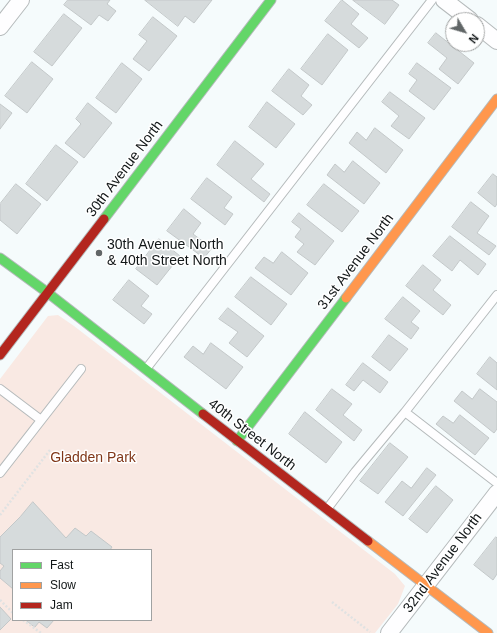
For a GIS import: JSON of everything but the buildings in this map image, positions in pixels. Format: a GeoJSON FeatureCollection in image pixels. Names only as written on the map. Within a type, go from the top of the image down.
{"type":"FeatureCollection","features":[{"type":"Feature","properties":{"kind":"street"},"geometry":{"type":"LineString","coordinates":[[0,27],[21,0]]}},
{"type":"Feature","properties":{"kind":"street","name":"30th Avenue North"},"geometry":{"type":"LineString","coordinates":[[0,355],[271,0]]}},
{"type":"Feature","properties":{"kind":"street"},"geometry":{"type":"LineString","coordinates":[[444,0],[460,12]]}},
{"type":"Feature","properties":{"kind":"street"},"geometry":{"type":"LineString","coordinates":[[485,31],[497,41]]}},
{"type":"Feature","properties":{"kind":"street","name":"31st Avenue North"},"geometry":{"type":"LineString","coordinates":[[237,441],[497,99]]}},
{"type":"Feature","properties":{"kind":"street","name":"40th Street North"},"geometry":{"type":"LineString","coordinates":[[0,258],[48,293],[237,441],[488,633]]}},
{"type":"Feature","properties":{"kind":"street","name":"32nd Avenue North"},"geometry":{"type":"LineString","coordinates":[[390,633],[497,493]]}},
{"type":"Feature","properties":{"kind":"lane"},"geometry":{"type":"LineString","coordinates":[[146,369],[432,0]]}},
{"type":"Feature","properties":{"kind":"lane"},"geometry":{"type":"LineString","coordinates":[[326,509],[497,295]]}},
{"type":"Feature","properties":{"kind":"lane"},"geometry":{"type":"LineString","coordinates":[[0,473],[81,370]]}},
{"type":"Feature","properties":{"kind":"lane"},"geometry":{"type":"LineString","coordinates":[[0,389],[41,420]]}},
{"type":"Feature","properties":{"kind":"lane"},"geometry":{"type":"LineString","coordinates":[[405,412],[497,483]]}},
{"type":"Feature","properties":{"kind":"path"},"geometry":{"type":"LineString","coordinates":[[0,515],[50,450]]}},
{"type":"Feature","properties":{"kind":"path"},"geometry":{"type":"LineString","coordinates":[[0,600],[12,612]]}},
{"type":"Feature","properties":{"kind":"path"},"geometry":{"type":"LineString","coordinates":[[332,602],[370,632]]}},
{"type":"Feature","properties":{"kind":"path"},"geometry":{"type":"LineString","coordinates":[[24,621],[41,633]]}},
{"type":"Feature","properties":{"kind":"green space","name":"Gladden Park"},"geometry":{"type":"Polygon","coordinates":[[[58,315],[395,574],[405,586],[398,604],[375,633],[0,633],[0,379],[48,316],[58,315]]]}},
{"type":"Feature","properties":{"kind":"traffic: fast"},"geometry":{"type":"LineString","coordinates":[[104,219],[271,0]]}},
{"type":"Feature","properties":{"kind":"traffic: fast"},"geometry":{"type":"LineString","coordinates":[[0,258],[48,293],[203,414]]}},
{"type":"Feature","properties":{"kind":"traffic: fast"},"geometry":{"type":"LineString","coordinates":[[237,441],[346,298]]}},
{"type":"Feature","properties":{"kind":"traffic: slow"},"geometry":{"type":"LineString","coordinates":[[346,298],[497,99]]}},
{"type":"Feature","properties":{"kind":"traffic: slow"},"geometry":{"type":"LineString","coordinates":[[368,541],[488,633]]}},
{"type":"Feature","properties":{"kind":"traffic: jam"},"geometry":{"type":"LineString","coordinates":[[0,355],[104,219]]}},
{"type":"Feature","properties":{"kind":"traffic: jam"},"geometry":{"type":"LineString","coordinates":[[203,414],[368,541]]}},
{"type":"Feature","properties":{"kind":"place","name":"30th Avenue North & 40th Street North"},"geometry":{"type":"Point","coordinates":[99,253]}}]}
